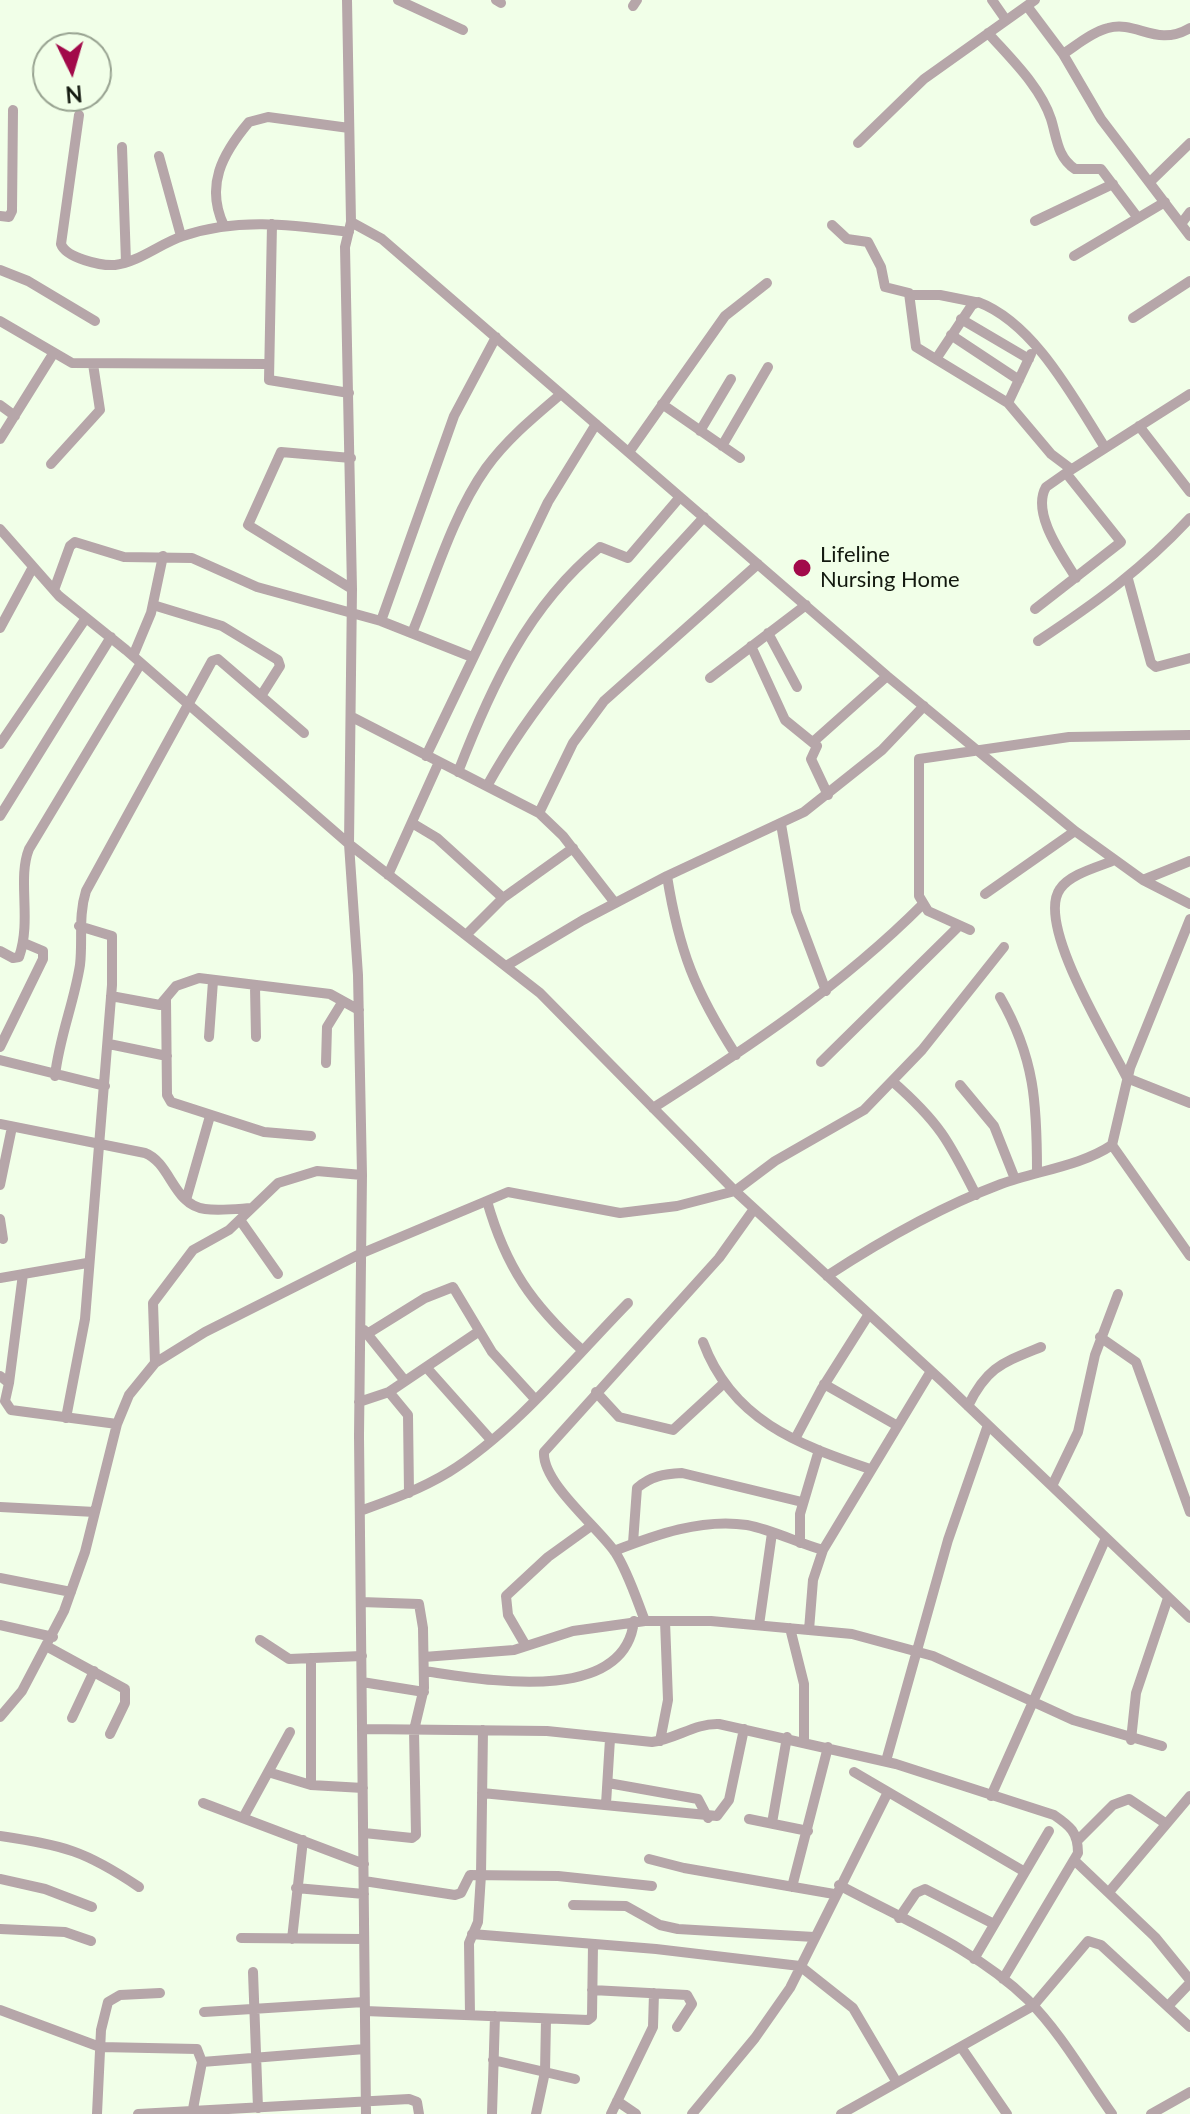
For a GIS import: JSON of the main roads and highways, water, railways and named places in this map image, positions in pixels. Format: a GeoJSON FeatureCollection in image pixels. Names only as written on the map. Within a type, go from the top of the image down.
{"type":"FeatureCollection","features":[{"type":"Feature","properties":{"kind":"place","name":"Lifeline Nursing Home"},"geometry":{"type":"Point","coordinates":[802,568]}}]}
